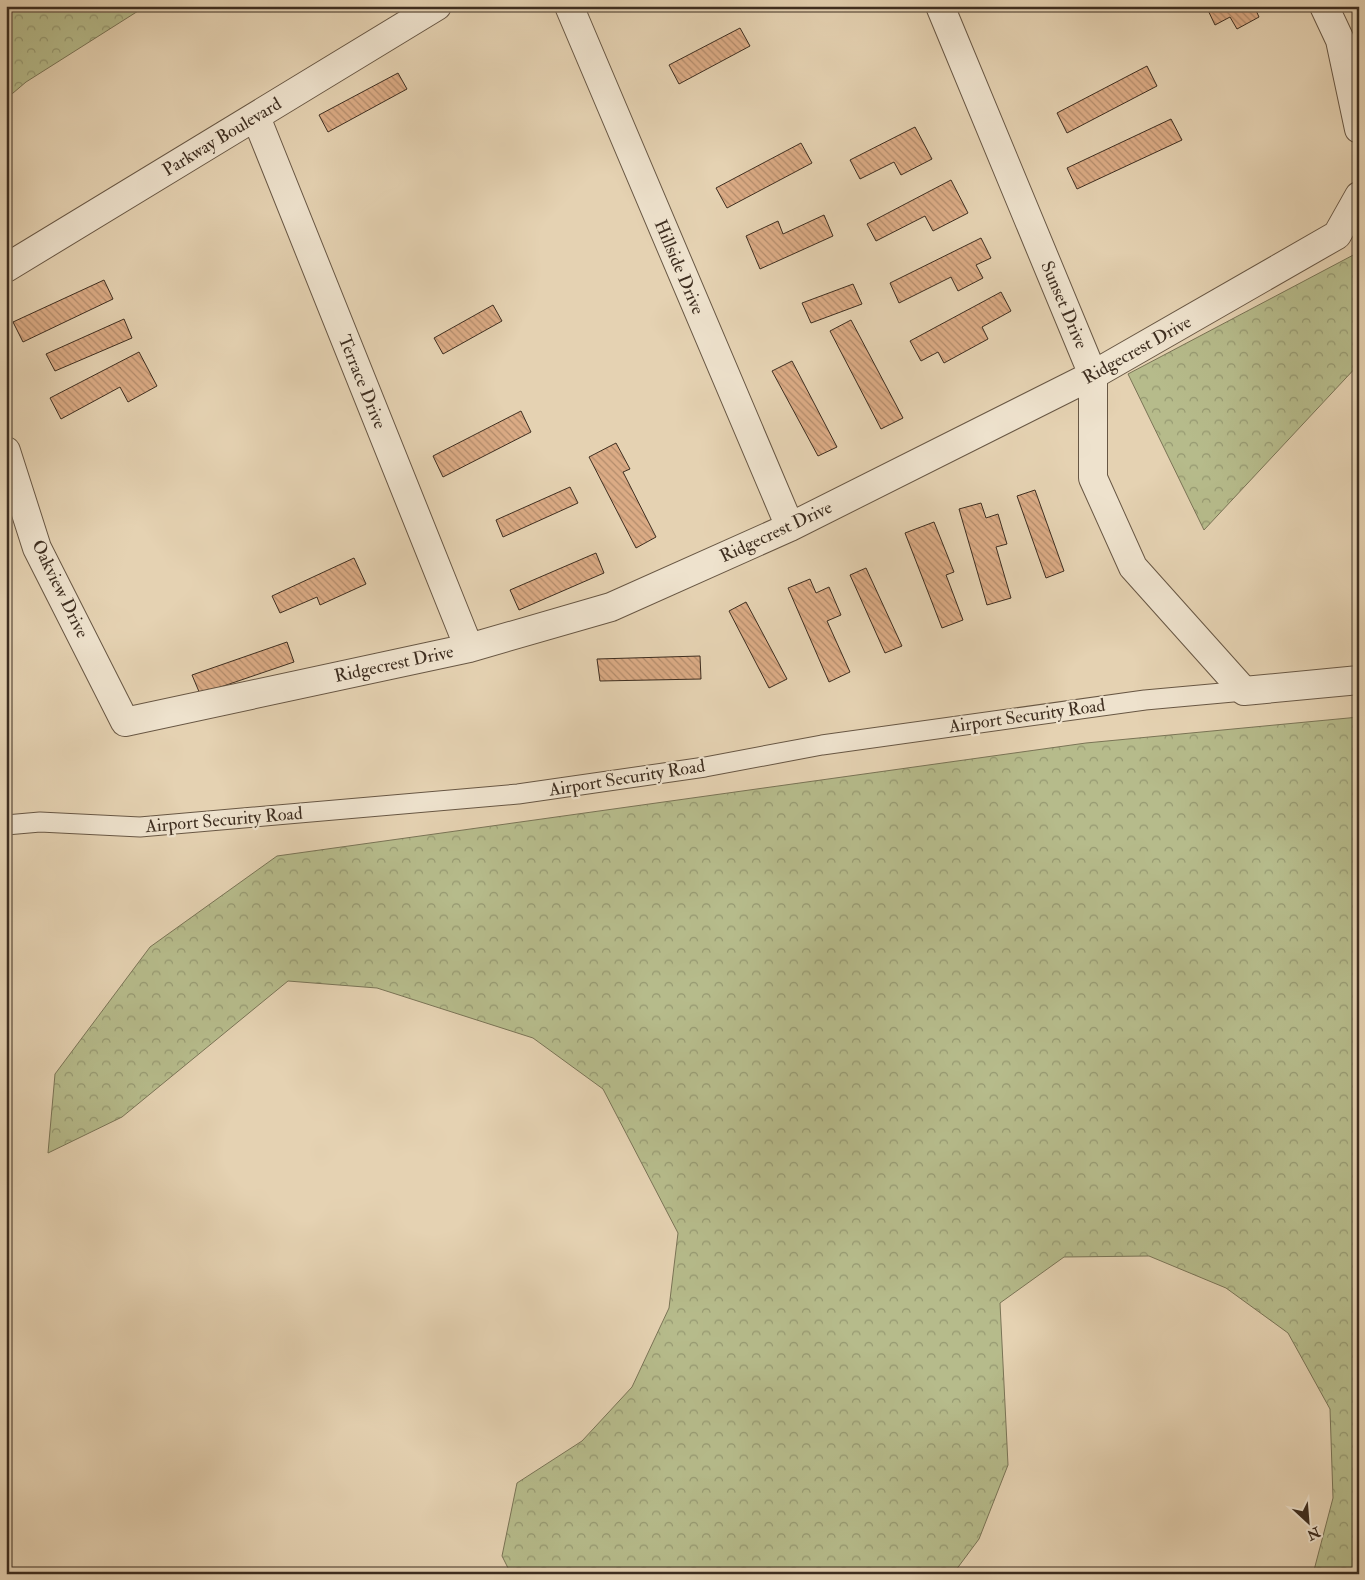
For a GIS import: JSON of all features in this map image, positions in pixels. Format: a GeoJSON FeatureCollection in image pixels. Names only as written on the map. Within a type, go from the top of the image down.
{"type":"FeatureCollection","features":[{"type":"Feature","properties":{"kind":"street","name":"Parkway Boulevard"},"geometry":{"type":"LineString","coordinates":[[6,268],[437,6]]}},
{"type":"Feature","properties":{"kind":"street","name":"Hillside Drive"},"geometry":{"type":"LineString","coordinates":[[569,6],[790,527]]}},
{"type":"Feature","properties":{"kind":"street","name":"Sunset Drive"},"geometry":{"type":"LineString","coordinates":[[940,6],[1093,375],[1093,478],[1133,567],[1244,691]]}},
{"type":"Feature","properties":{"kind":"street"},"geometry":{"type":"LineString","coordinates":[[1324,6],[1349,36],[1359,129]]}},
{"type":"Feature","properties":{"kind":"street","name":"Terrace Drive"},"geometry":{"type":"LineString","coordinates":[[256,117],[468,648]]}},
{"type":"Feature","properties":{"kind":"street","name":"Ridgecrest Drive"},"geometry":{"type":"LineString","coordinates":[[125,722],[468,648],[611,607],[790,527],[1093,375],[1337,235],[1359,196]]}},
{"type":"Feature","properties":{"kind":"street","name":"Oakview Drive"},"geometry":{"type":"LineString","coordinates":[[6,451],[38,548],[125,722]]}},
{"type":"Feature","properties":{"kind":"street"},"geometry":{"type":"LineString","coordinates":[[1244,691],[1359,680]]}},
{"type":"Feature","properties":{"kind":"lane","name":"Airport Security Road"},"geometry":{"type":"LineString","coordinates":[[6,825],[40,822],[140,827],[518,794],[705,767],[822,744],[1145,700],[1244,691]]}},
{"type":"Feature","properties":{"kind":"green space"},"geometry":{"type":"Polygon","coordinates":[[[6,6],[146,6],[26,82],[6,99],[6,6]]]}},
{"type":"Feature","properties":{"kind":"green space"},"geometry":{"type":"Polygon","coordinates":[[[1359,252],[1359,364],[1204,530],[1128,374],[1359,252]]]}},
{"type":"Feature","properties":{"kind":"green space"},"geometry":{"type":"Polygon","coordinates":[[[1359,717],[1359,1574],[1313,1574],[1333,1498],[1330,1409],[1288,1333],[1226,1288],[1149,1256],[1064,1257],[1000,1303],[1008,1465],[979,1539],[953,1574],[511,1574],[502,1556],[517,1483],[582,1441],[632,1387],[669,1308],[678,1233],[603,1089],[533,1038],[377,988],[288,981],[122,1117],[48,1153],[55,1074],[150,947],[277,856],[1086,743],[1359,717]]]}},
{"type":"Feature","properties":{"kind":"building"},"geometry":{"type":"Polygon","coordinates":[[[1206,6],[1254,6],[1259,17],[1237,29],[1230,17],[1215,25],[1206,6]]]}},
{"type":"Feature","properties":{"kind":"building"},"geometry":{"type":"Polygon","coordinates":[[[740,28],[750,46],[679,84],[669,65],[740,28]]]}},
{"type":"Feature","properties":{"kind":"building"},"geometry":{"type":"Polygon","coordinates":[[[1147,66],[1157,86],[1067,133],[1057,113],[1147,66]]]}},
{"type":"Feature","properties":{"kind":"building"},"geometry":{"type":"Polygon","coordinates":[[[398,73],[407,89],[328,132],[319,115],[398,73]]]}},
{"type":"Feature","properties":{"kind":"building"},"geometry":{"type":"Polygon","coordinates":[[[1171,119],[1182,140],[1077,189],[1067,168],[1171,119]]]}},
{"type":"Feature","properties":{"kind":"building"},"geometry":{"type":"Polygon","coordinates":[[[915,127],[932,159],[901,175],[894,162],[860,179],[850,160],[915,127]]]}},
{"type":"Feature","properties":{"kind":"building"},"geometry":{"type":"Polygon","coordinates":[[[801,143],[812,163],[727,208],[716,188],[801,143]]]}},
{"type":"Feature","properties":{"kind":"building"},"geometry":{"type":"Polygon","coordinates":[[[951,180],[968,213],[933,231],[925,216],[876,241],[867,224],[951,180]]]}},
{"type":"Feature","properties":{"kind":"building"},"geometry":{"type":"Polygon","coordinates":[[[824,215],[833,236],[760,269],[746,236],[778,221],[783,234],[824,215]]]}},
{"type":"Feature","properties":{"kind":"building"},"geometry":{"type":"Polygon","coordinates":[[[981,238],[991,258],[976,265],[983,278],[958,291],[951,277],[899,303],[890,283],[981,238]]]}},
{"type":"Feature","properties":{"kind":"building"},"geometry":{"type":"Polygon","coordinates":[[[104,280],[113,299],[23,342],[13,322],[104,280]]]}},
{"type":"Feature","properties":{"kind":"building"},"geometry":{"type":"Polygon","coordinates":[[[853,284],[862,304],[811,323],[802,303],[853,284]]]}},
{"type":"Feature","properties":{"kind":"building"},"geometry":{"type":"Polygon","coordinates":[[[1001,292],[1011,311],[982,327],[988,339],[944,363],[938,352],[921,361],[910,341],[1001,292]]]}},
{"type":"Feature","properties":{"kind":"building"},"geometry":{"type":"Polygon","coordinates":[[[493,305],[502,321],[443,354],[434,338],[493,305]]]}},
{"type":"Feature","properties":{"kind":"building"},"geometry":{"type":"Polygon","coordinates":[[[124,319],[132,338],[55,371],[46,354],[124,319]]]}},
{"type":"Feature","properties":{"kind":"building"},"geometry":{"type":"Polygon","coordinates":[[[851,320],[903,418],[881,429],[830,331],[851,320]]]}},
{"type":"Feature","properties":{"kind":"building"},"geometry":{"type":"Polygon","coordinates":[[[139,352],[157,386],[128,402],[120,387],[61,419],[50,398],[139,352]]]}},
{"type":"Feature","properties":{"kind":"building"},"geometry":{"type":"Polygon","coordinates":[[[792,361],[837,447],[818,456],[772,371],[792,361]]]}},
{"type":"Feature","properties":{"kind":"building"},"geometry":{"type":"Polygon","coordinates":[[[521,411],[531,432],[443,477],[433,456],[521,411]]]}},
{"type":"Feature","properties":{"kind":"building"},"geometry":{"type":"Polygon","coordinates":[[[616,443],[630,469],[623,472],[656,537],[636,548],[589,457],[616,443]]]}},
{"type":"Feature","properties":{"kind":"building"},"geometry":{"type":"Polygon","coordinates":[[[570,487],[578,503],[503,537],[496,520],[570,487]]]}},
{"type":"Feature","properties":{"kind":"building"},"geometry":{"type":"Polygon","coordinates":[[[1035,490],[1064,571],[1046,578],[1017,496],[1035,490]]]}},
{"type":"Feature","properties":{"kind":"building"},"geometry":{"type":"Polygon","coordinates":[[[981,503],[986,518],[998,514],[1007,544],[996,547],[1011,598],[987,605],[959,509],[981,503]]]}},
{"type":"Feature","properties":{"kind":"building"},"geometry":{"type":"Polygon","coordinates":[[[934,522],[954,572],[946,575],[963,620],[942,628],[905,533],[934,522]]]}},
{"type":"Feature","properties":{"kind":"building"},"geometry":{"type":"Polygon","coordinates":[[[596,553],[604,573],[519,610],[510,590],[596,553]]]}},
{"type":"Feature","properties":{"kind":"building"},"geometry":{"type":"Polygon","coordinates":[[[354,558],[366,584],[320,605],[317,597],[280,613],[272,596],[354,558]]]}},
{"type":"Feature","properties":{"kind":"building"},"geometry":{"type":"Polygon","coordinates":[[[866,568],[902,646],[885,653],[850,575],[866,568]]]}},
{"type":"Feature","properties":{"kind":"building"},"geometry":{"type":"Polygon","coordinates":[[[810,579],[816,593],[829,587],[841,615],[827,621],[850,672],[829,682],[788,588],[810,579]]]}},
{"type":"Feature","properties":{"kind":"building"},"geometry":{"type":"Polygon","coordinates":[[[746,602],[787,679],[769,688],[729,611],[746,602]]]}},
{"type":"Feature","properties":{"kind":"building"},"geometry":{"type":"Polygon","coordinates":[[[287,642],[294,662],[200,694],[192,675],[287,642]]]}},
{"type":"Feature","properties":{"kind":"building"},"geometry":{"type":"Polygon","coordinates":[[[700,656],[701,679],[600,681],[597,659],[700,656]]]}}]}
